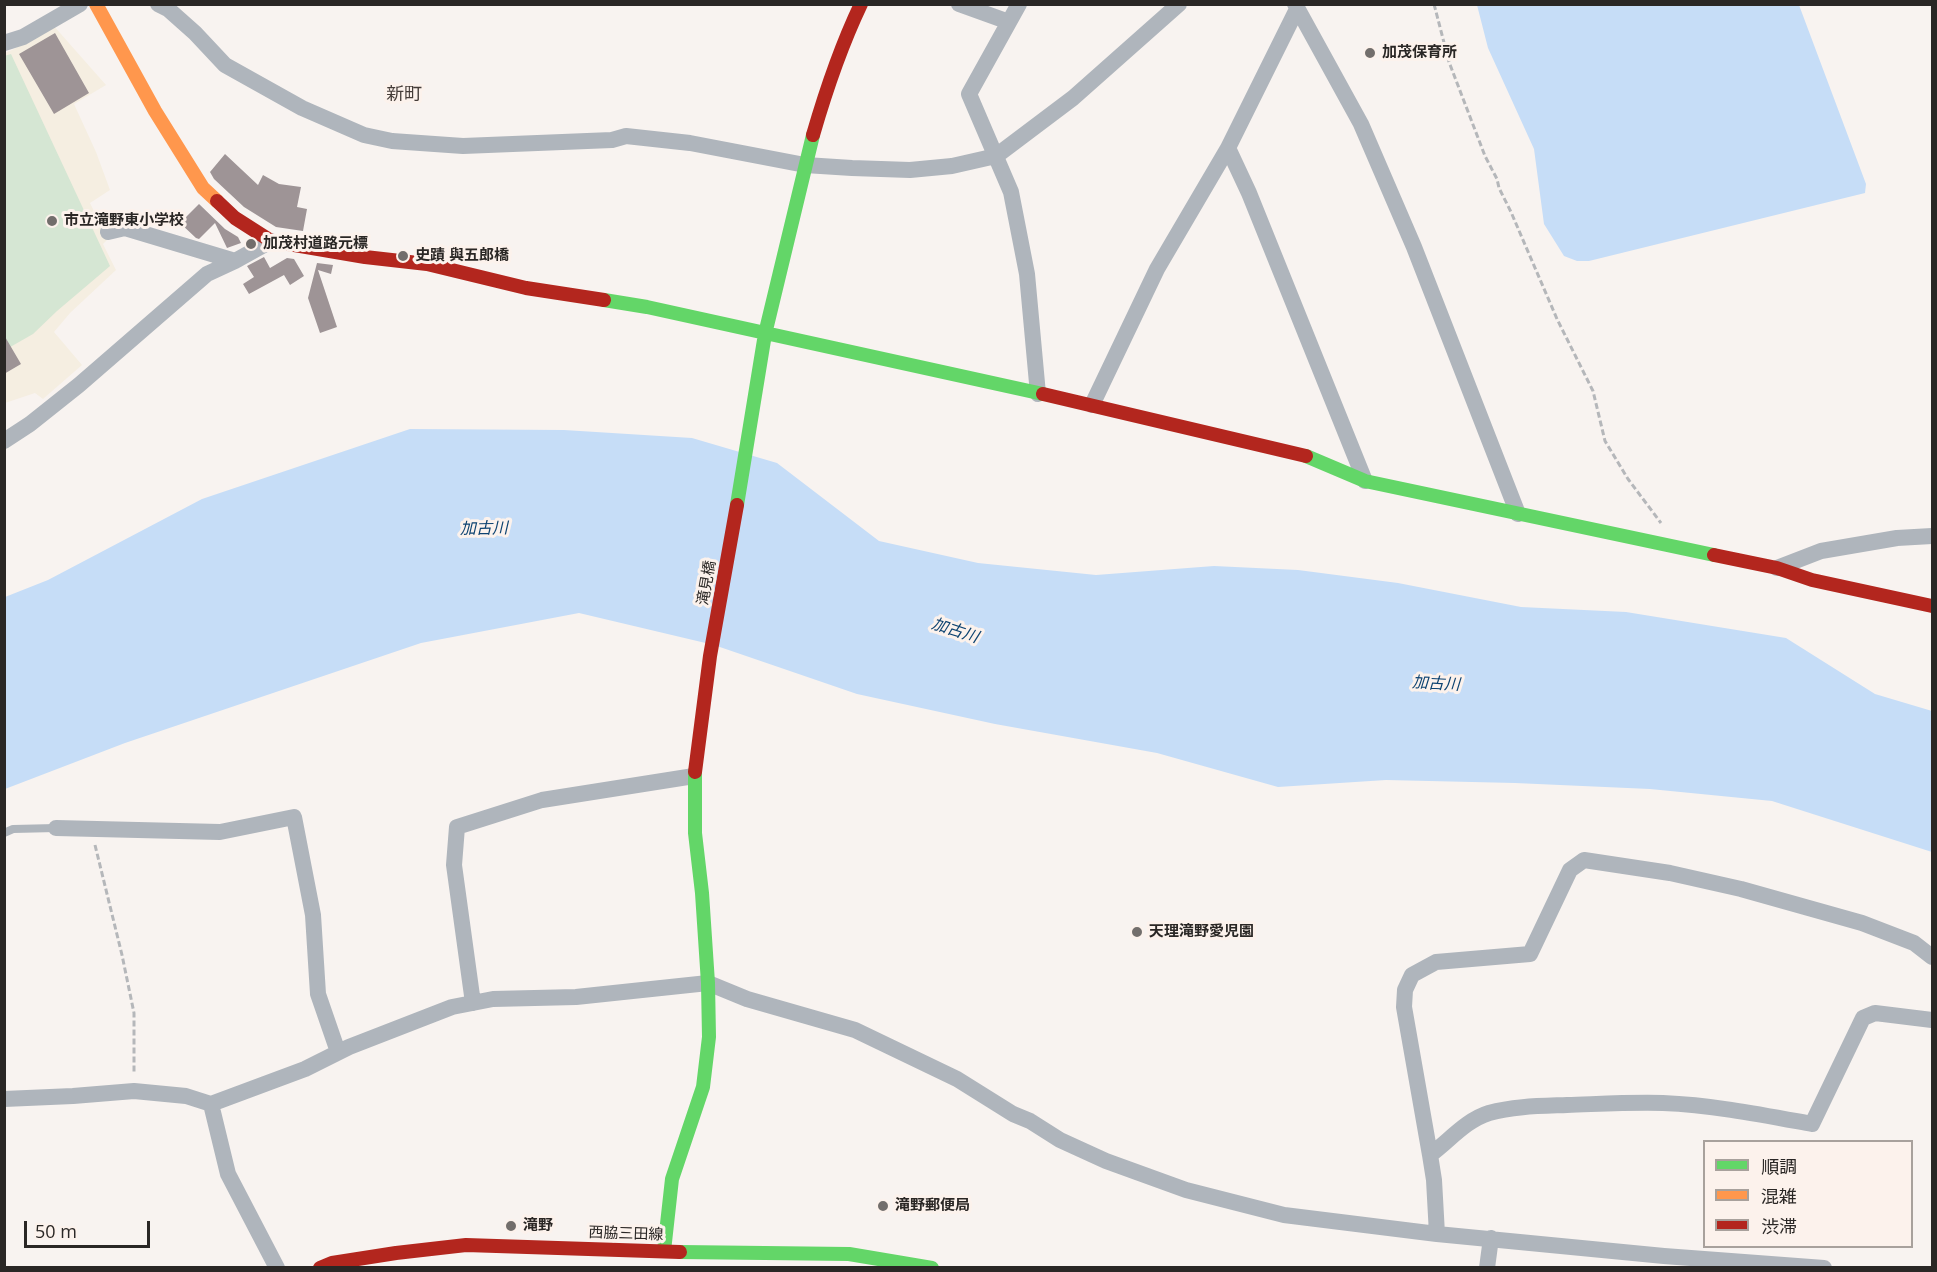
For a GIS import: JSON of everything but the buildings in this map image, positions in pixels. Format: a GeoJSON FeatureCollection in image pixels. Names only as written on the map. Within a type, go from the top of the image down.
{"type":"FeatureCollection","features":[{"type":"Feature","properties":{"kind":"street"},"geometry":{"type":"LineString","coordinates":[[4,43],[22,38],[80,4]]}},
{"type":"Feature","properties":{"kind":"street"},"geometry":{"type":"LineString","coordinates":[[96,4],[155,111],[203,188],[235,218],[271,241],[427,264],[526,288],[647,307],[1299,453],[1365,480],[1777,568],[1812,580],[1932,606]]}},
{"type":"Feature","properties":{"kind":"street"},"geometry":{"type":"LineString","coordinates":[[158,4],[168,9],[186,25],[225,65],[302,108],[364,135],[392,141],[463,146],[612,140],[626,136],[690,143],[805,165],[910,170],[952,166],[996,156],[1073,98],[1179,4]]}},
{"type":"Feature","properties":{"kind":"street","name":"滝見橋"},"geometry":{"type":"LineString","coordinates":[[663,1259],[672,1179],[703,1087],[709,1037],[702,893],[695,833],[694,776],[712,645],[752,422],[765,334],[805,165],[824,97],[844,40],[861,4]]}},
{"type":"Feature","properties":{"kind":"street"},"geometry":{"type":"LineString","coordinates":[[959,4],[1009,22]]}},
{"type":"Feature","properties":{"kind":"street"},"geometry":{"type":"LineString","coordinates":[[1019,4],[969,94],[1011,192],[1027,274],[1038,394]]}},
{"type":"Feature","properties":{"kind":"street"},"geometry":{"type":"LineString","coordinates":[[1296,7],[1365,134],[1414,247],[1518,514]]}},
{"type":"Feature","properties":{"kind":"street"},"geometry":{"type":"LineString","coordinates":[[1092,405],[1157,269],[1228,148],[1296,7]]}},
{"type":"Feature","properties":{"kind":"street"},"geometry":{"type":"LineString","coordinates":[[1228,148],[1250,193],[1365,480]]}},
{"type":"Feature","properties":{"kind":"street"},"geometry":{"type":"LineString","coordinates":[[108,232],[125,228],[235,261]]}},
{"type":"Feature","properties":{"kind":"street"},"geometry":{"type":"LineString","coordinates":[[4,441],[30,424],[79,385],[207,274],[271,241]]}},
{"type":"Feature","properties":{"kind":"street"},"geometry":{"type":"LineString","coordinates":[[1777,568],[1821,551],[1897,538],[1932,536]]}},
{"type":"Feature","properties":{"kind":"street"},"geometry":{"type":"LineString","coordinates":[[474,1003],[454,865],[457,827],[542,800],[694,776]]}},
{"type":"Feature","properties":{"kind":"street"},"geometry":{"type":"LineString","coordinates":[[56,828],[220,832],[294,817],[313,915],[318,994],[338,1052]]}},
{"type":"Feature","properties":{"kind":"street"},"geometry":{"type":"LineString","coordinates":[[1437,1234],[1434,1180],[1404,1007],[1405,990],[1412,975],[1436,962],[1530,954],[1570,870],[1584,860],[1670,873],[1741,889],[1862,924],[1914,944],[1932,957]]}},
{"type":"Feature","properties":{"kind":"street"},"geometry":{"type":"LineString","coordinates":[[4,1099],[134,1091],[186,1096],[211,1104],[305,1069],[338,1052],[452,1007],[493,999],[576,997],[708,983],[747,999],[855,1030],[957,1079],[1060,1140],[1106,1161],[1186,1190],[1284,1215],[1437,1234],[1664,1256],[1824,1268]]}},
{"type":"Feature","properties":{"kind":"street"},"geometry":{"type":"LineString","coordinates":[[1430,1155],[1464,1126],[1488,1113],[1519,1107],[1625,1102],[1664,1103],[1744,1112],[1812,1124],[1863,1018],[1875,1013],[1932,1020]]}},
{"type":"Feature","properties":{"kind":"street"},"geometry":{"type":"LineString","coordinates":[[211,1104],[228,1174],[277,1268]]}},
{"type":"Feature","properties":{"kind":"street"},"geometry":{"type":"LineString","coordinates":[[1487,1268],[1491,1238]]}},
{"type":"Feature","properties":{"kind":"street","name":"西脇三田線"},"geometry":{"type":"LineString","coordinates":[[320,1268],[332,1263],[466,1245],[663,1259],[849,1254],[932,1268]]}},
{"type":"Feature","properties":{"kind":"lane"},"geometry":{"type":"LineString","coordinates":[[4,833],[13,829],[56,828]]}},
{"type":"Feature","properties":{"kind":"path"},"geometry":{"type":"LineString","coordinates":[[1434,4],[1449,62],[1485,156],[1497,178],[1499,188],[1557,319],[1593,391],[1605,441],[1628,479],[1681,548]]}},
{"type":"Feature","properties":{"kind":"path"},"geometry":{"type":"LineString","coordinates":[[91,830],[134,1013],[134,1091]]}},
{"type":"Feature","properties":{"kind":"shaded area","name":"市立滝野東小学校"},"geometry":{"type":"Polygon","coordinates":[[[53,25],[106,85],[74,104],[110,190],[90,203],[108,239],[103,244],[116,270],[70,313],[54,332],[82,365],[43,399],[35,393],[5,403],[5,53],[53,25]]]}},
{"type":"Feature","properties":{"kind":"green space"},"geometry":{"type":"Polygon","coordinates":[[[11,54],[110,266],[33,334],[5,350],[4,56],[11,54]]]}},
{"type":"Feature","properties":{"kind":"water"},"geometry":{"type":"Polygon","coordinates":[[[1477,5],[1799,5],[1866,184],[1865,193],[1589,261],[1577,261],[1564,256],[1544,224],[1534,149],[1488,48],[1477,5]]]}},
{"type":"Feature","properties":{"kind":"water","name":"加古川"},"geometry":{"type":"Polygon","coordinates":[[[410,429],[564,430],[692,438],[777,463],[879,541],[978,563],[1096,575],[1214,566],[1298,570],[1398,583],[1521,607],[1626,612],[1786,638],[1875,694],[1932,711],[1932,852],[1772,801],[1650,789],[1515,783],[1386,780],[1278,787],[1157,753],[995,724],[857,694],[714,645],[579,613],[421,643],[125,743],[5,789],[5,597],[48,580],[202,499],[410,429]]]}},
{"type":"Feature","properties":{"kind":"traffic: fast"},"geometry":{"type":"LineString","coordinates":[[737,505],[765,334],[813,135]]}},
{"type":"Feature","properties":{"kind":"traffic: fast"},"geometry":{"type":"LineString","coordinates":[[604,300],[647,307],[1043,394]]}},
{"type":"Feature","properties":{"kind":"traffic: fast"},"geometry":{"type":"LineString","coordinates":[[1306,456],[1365,481],[1714,555]]}},
{"type":"Feature","properties":{"kind":"traffic: fast"},"geometry":{"type":"LineString","coordinates":[[664,1251],[672,1179],[703,1087],[709,1037],[702,893],[695,833],[695,772]]}},
{"type":"Feature","properties":{"kind":"traffic: fast"},"geometry":{"type":"LineString","coordinates":[[680,1252],[849,1254],[932,1268]]}},
{"type":"Feature","properties":{"kind":"traffic: slow"},"geometry":{"type":"LineString","coordinates":[[96,4],[155,111],[203,188],[217,201]]}},
{"type":"Feature","properties":{"kind":"traffic: jam"},"geometry":{"type":"LineString","coordinates":[[813,135],[834,68],[861,4]]}},
{"type":"Feature","properties":{"kind":"traffic: jam"},"geometry":{"type":"LineString","coordinates":[[217,201],[235,218],[271,241],[365,257],[427,264],[526,288],[604,300]]}},
{"type":"Feature","properties":{"kind":"traffic: jam"},"geometry":{"type":"LineString","coordinates":[[1043,394],[1306,456]]}},
{"type":"Feature","properties":{"kind":"traffic: jam"},"geometry":{"type":"LineString","coordinates":[[695,772],[710,656],[737,505]]}},
{"type":"Feature","properties":{"kind":"traffic: jam"},"geometry":{"type":"LineString","coordinates":[[1714,555],[1777,568],[1812,580],[1932,606]]}},
{"type":"Feature","properties":{"kind":"traffic: jam"},"geometry":{"type":"LineString","coordinates":[[320,1268],[332,1263],[466,1245],[680,1252]]}},
{"type":"Feature","properties":{"kind":"place","name":"加茂保育所"},"geometry":{"type":"Point","coordinates":[1370,53]}},
{"type":"Feature","properties":{"kind":"place","name":"市立滝野東小学校"},"geometry":{"type":"Point","coordinates":[52,221]}},
{"type":"Feature","properties":{"kind":"place","name":"加茂村道路元標"},"geometry":{"type":"Point","coordinates":[251,244]}},
{"type":"Feature","properties":{"kind":"place","name":"史蹟 與五郎橋"},"geometry":{"type":"Point","coordinates":[403,256]}},
{"type":"Feature","properties":{"kind":"place","name":"天理滝野愛児園"},"geometry":{"type":"Point","coordinates":[1137,932]}},
{"type":"Feature","properties":{"kind":"place","name":"滝野郵便局"},"geometry":{"type":"Point","coordinates":[883,1206]}},
{"type":"Feature","properties":{"kind":"place","name":"滝野"},"geometry":{"type":"Point","coordinates":[511,1226]}},
{"type":"Feature","properties":{"kind":"district","name":"新町"},"geometry":{"type":"Point","coordinates":[404,95]}}]}
